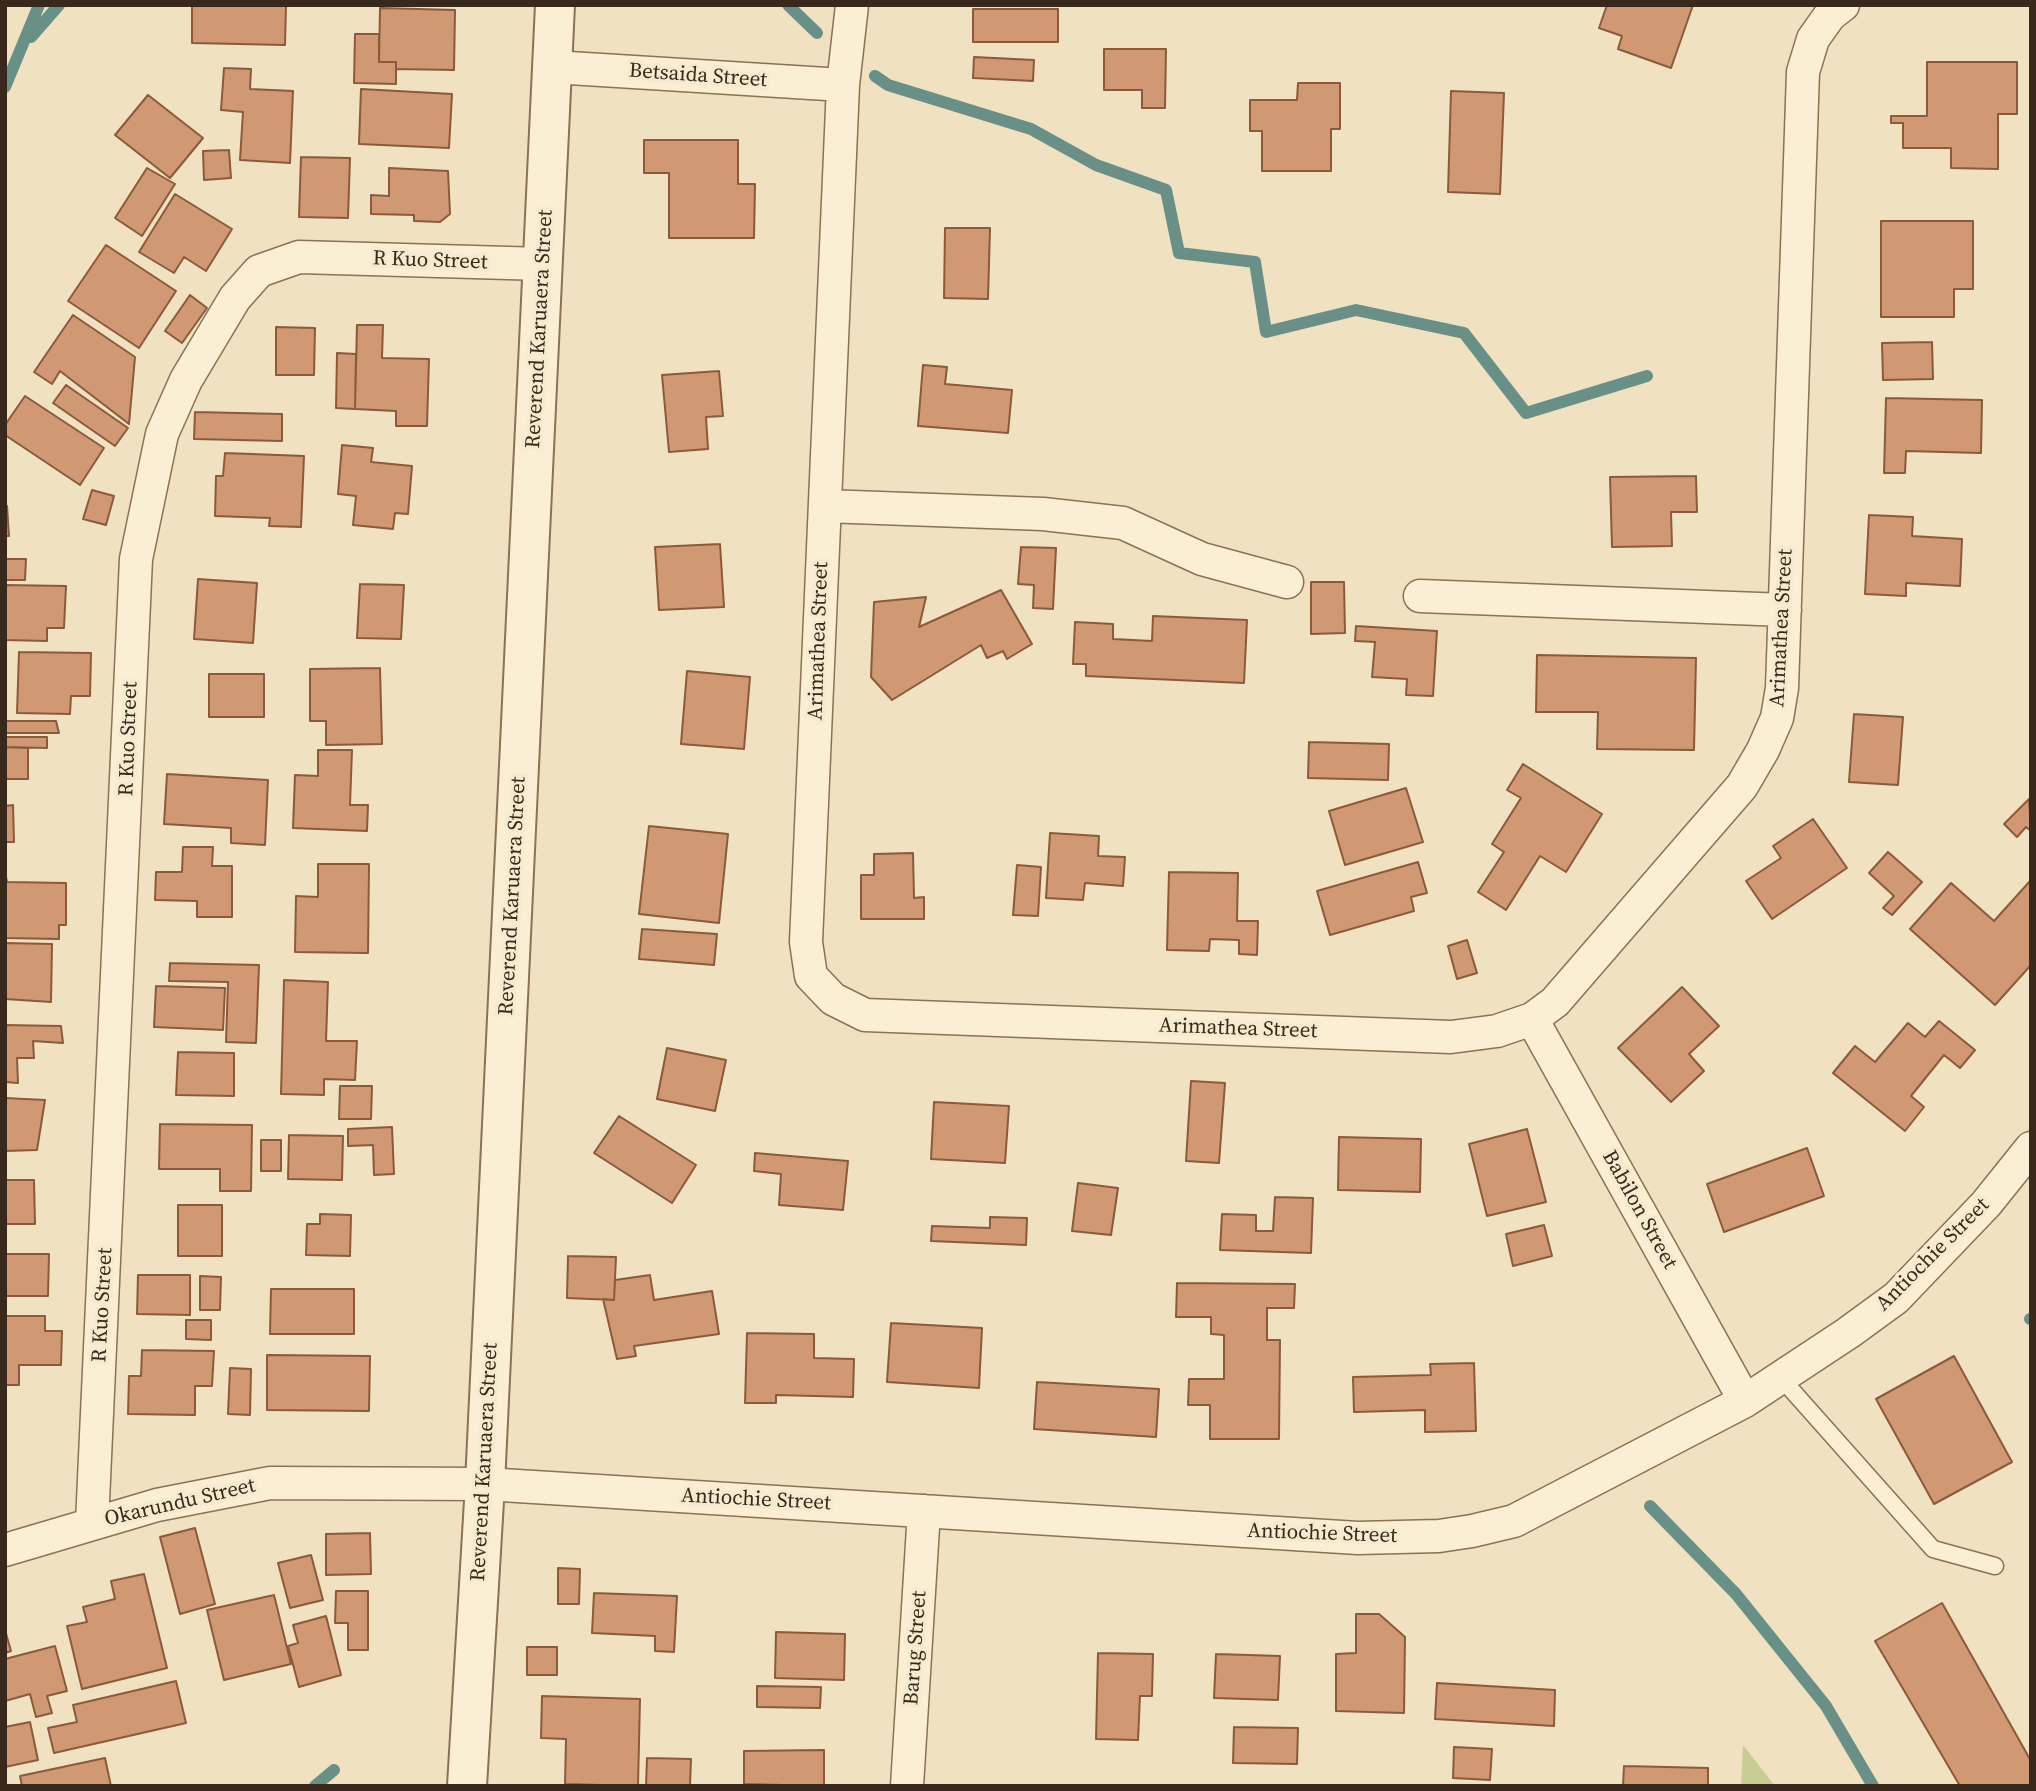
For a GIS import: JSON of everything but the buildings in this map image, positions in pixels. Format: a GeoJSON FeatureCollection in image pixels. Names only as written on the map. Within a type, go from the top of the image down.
{"type":"FeatureCollection","features":[{"type":"Feature","properties":{"kind":"street","name":"Reverend Karuaera Street"},"geometry":{"type":"LineString","coordinates":[[467,1786],[485,1484],[555,5]]}},
{"type":"Feature","properties":{"kind":"street","name":"Arimathea Street"},"geometry":{"type":"LineString","coordinates":[[852,5],[843,85],[806,942],[811,976],[833,999],[865,1015],[1451,1037],[1497,1031],[1532,1019],[1555,1002],[1742,786],[1763,750],[1777,718],[1782,688],[1803,72],[1813,40],[1830,15],[1843,5]]}},
{"type":"Feature","properties":{"kind":"street","name":"Betsaida Street"},"geometry":{"type":"LineString","coordinates":[[553,67],[843,85]]}},
{"type":"Feature","properties":{"kind":"street","name":"R Kuo Street"},"geometry":{"type":"LineString","coordinates":[[92,1523],[136,559],[162,434],[186,380],[235,298],[259,271],[299,257],[543,264]]}},
{"type":"Feature","properties":{"kind":"street"},"geometry":{"type":"LineString","coordinates":[[825,506],[1043,514],[1123,523],[1202,559],[1287,582]]}},
{"type":"Feature","properties":{"kind":"street"},"geometry":{"type":"LineString","coordinates":[[1420,596],[1785,610]]}},
{"type":"Feature","properties":{"kind":"street","name":"Babilon Street"},"geometry":{"type":"LineString","coordinates":[[1532,1019],[1745,1401]]}},
{"type":"Feature","properties":{"kind":"street","name":"Antiochie Street"},"geometry":{"type":"LineString","coordinates":[[485,1484],[1357,1538],[1439,1536],[1514,1521],[1745,1401],[1896,1298],[1986,1204],[2031,1148]]}},
{"type":"Feature","properties":{"kind":"street","name":"Okarundu Street"},"geometry":{"type":"LineString","coordinates":[[5,1550],[92,1523],[208,1493],[270,1483],[485,1484]]}},
{"type":"Feature","properties":{"kind":"street","name":"Barug Street"},"geometry":{"type":"LineString","coordinates":[[907,1786],[924,1511]]}},
{"type":"Feature","properties":{"kind":"lane"},"geometry":{"type":"LineString","coordinates":[[1781,1378],[1933,1549],[1995,1566]]}},
{"type":"Feature","properties":{"kind":"green space"},"geometry":{"type":"Polygon","coordinates":[[[1743,1745],[1775,1786],[1741,1786],[1743,1745]]]}},
{"type":"Feature","properties":{"kind":"waterway"},"geometry":{"type":"LineString","coordinates":[[5,87],[39,5]]}},
{"type":"Feature","properties":{"kind":"waterway"},"geometry":{"type":"LineString","coordinates":[[31,37],[59,5]]}},
{"type":"Feature","properties":{"kind":"waterway"},"geometry":{"type":"LineString","coordinates":[[788,5],[817,33]]}},
{"type":"Feature","properties":{"kind":"waterway"},"geometry":{"type":"LineString","coordinates":[[875,76],[888,85],[1031,129],[1096,165],[1166,190],[1179,253],[1255,262],[1266,332],[1356,310],[1464,333],[1526,413],[1647,376]]}},
{"type":"Feature","properties":{"kind":"waterway"},"geometry":{"type":"LineString","coordinates":[[1650,1506],[1736,1594],[1826,1706],[1873,1786]]}},
{"type":"Feature","properties":{"kind":"waterway"},"geometry":{"type":"LineString","coordinates":[[315,1786],[334,1770]]}}]}
